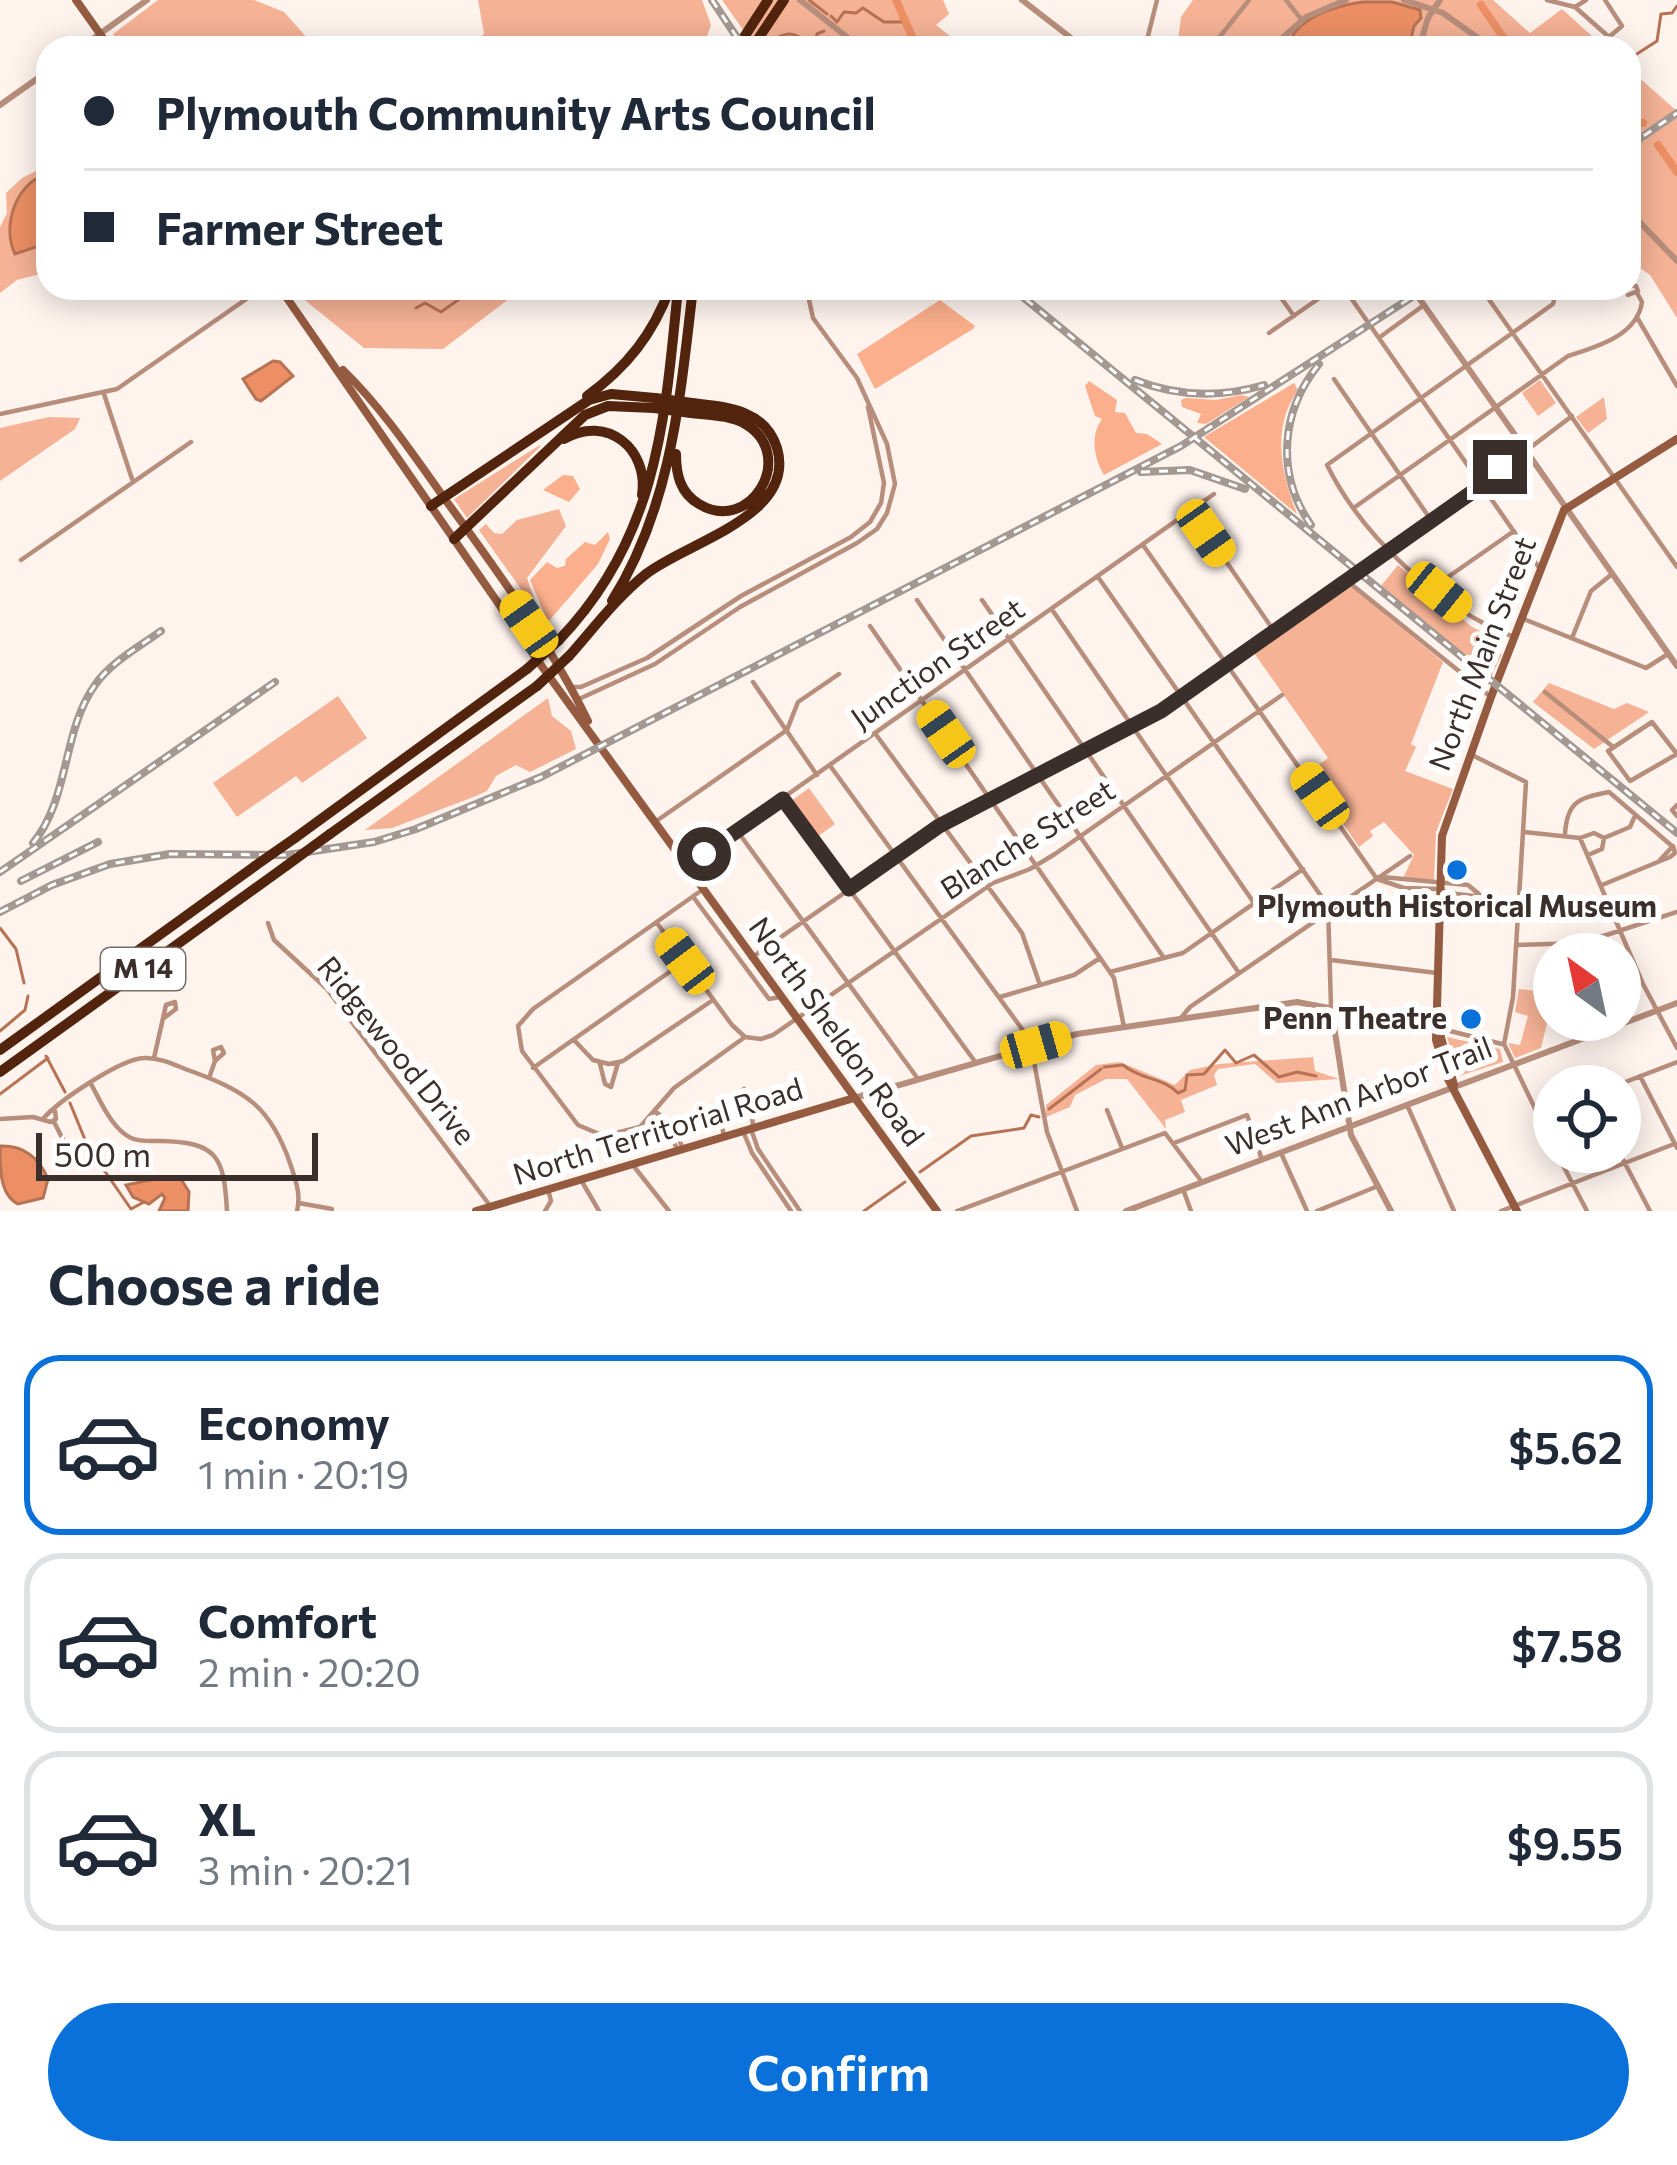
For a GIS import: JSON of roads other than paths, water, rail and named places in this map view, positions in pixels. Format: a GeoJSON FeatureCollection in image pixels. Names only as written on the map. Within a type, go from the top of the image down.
{"type":"FeatureCollection","features":[{"type":"Feature","properties":{"kind":"highway"},"geometry":{"type":"LineString","coordinates":[[745,36],[768,0]]}},
{"type":"Feature","properties":{"kind":"highway"},"geometry":{"type":"LineString","coordinates":[[760,36],[784,0]]}},
{"type":"Feature","properties":{"kind":"highway"},"geometry":{"type":"LineString","coordinates":[[542,430],[624,365],[667,300]]}},
{"type":"Feature","properties":{"kind":"highway","name":"M 14"},"geometry":{"type":"LineString","coordinates":[[0,1050],[527,669],[559,640],[597,596],[629,539],[651,485],[660,443],[673,300]]}},
{"type":"Feature","properties":{"kind":"highway","name":"M 14"},"geometry":{"type":"LineString","coordinates":[[0,1072],[537,686],[586,637],[627,576],[653,519],[672,448],[691,300]]}},
{"type":"Feature","properties":{"kind":"highway"},"geometry":{"type":"LineString","coordinates":[[680,387],[676,462],[683,488],[697,503],[711,509],[731,510],[749,503],[768,474],[768,454],[759,436],[740,422],[692,408]]}},
{"type":"Feature","properties":{"kind":"highway"},"geometry":{"type":"LineString","coordinates":[[431,506],[598,397],[620,394],[654,403],[741,411],[764,426],[778,452],[773,490],[755,511],[649,573],[586,637]]}},
{"type":"Feature","properties":{"kind":"highway"},"geometry":{"type":"LineString","coordinates":[[454,538],[580,418],[594,410],[654,403]]}},
{"type":"Feature","properties":{"kind":"highway"},"geometry":{"type":"LineString","coordinates":[[529,468],[582,431],[604,431],[623,440],[638,456],[644,478],[629,539]]}},
{"type":"Feature","properties":{"kind":"main road"},"geometry":{"type":"LineString","coordinates":[[76,0],[100,34]]}},
{"type":"Feature","properties":{"kind":"main road","name":"North Sheldon Road"},"geometry":{"type":"LineString","coordinates":[[289,300],[526,643],[572,700],[751,958],[937,1211]]}},
{"type":"Feature","properties":{"kind":"main road","name":"North Sheldon Road"},"geometry":{"type":"LineString","coordinates":[[331,359],[398,434],[497,570],[568,682],[572,700]]}},
{"type":"Feature","properties":{"kind":"main road"},"geometry":{"type":"LineString","coordinates":[[388,445],[398,434]]}},
{"type":"Feature","properties":{"kind":"main road"},"geometry":{"type":"LineString","coordinates":[[1567,506],[1677,439]]}},
{"type":"Feature","properties":{"kind":"main road"},"geometry":{"type":"LineString","coordinates":[[419,489],[434,482]]}},
{"type":"Feature","properties":{"kind":"main road","name":"North Main Street"},"geometry":{"type":"LineString","coordinates":[[1516,1208],[1454,1087],[1438,1028],[1440,885],[1447,820],[1567,506]]}},
{"type":"Feature","properties":{"kind":"main road"},"geometry":{"type":"LineString","coordinates":[[484,580],[497,584],[497,570]]}},
{"type":"Feature","properties":{"kind":"main road"},"geometry":{"type":"LineString","coordinates":[[500,603],[511,598],[539,633],[536,645],[526,643]]}},
{"type":"Feature","properties":{"kind":"main road","name":"North Territorial Road"},"geometry":{"type":"LineString","coordinates":[[476,1211],[854,1098]]}},
{"type":"Feature","properties":{"kind":"street"},"geometry":{"type":"LineString","coordinates":[[97,36],[147,0]]}},
{"type":"Feature","properties":{"kind":"street"},"geometry":{"type":"LineString","coordinates":[[800,0],[846,36]]}},
{"type":"Feature","properties":{"kind":"street"},"geometry":{"type":"LineString","coordinates":[[1022,0],[1068,36]]}},
{"type":"Feature","properties":{"kind":"street"},"geometry":{"type":"LineString","coordinates":[[1148,36],[1157,0]]}},
{"type":"Feature","properties":{"kind":"street"},"geometry":{"type":"LineString","coordinates":[[1220,36],[1249,0]]}},
{"type":"Feature","properties":{"kind":"street"},"geometry":{"type":"LineString","coordinates":[[1286,0],[1301,20]]}},
{"type":"Feature","properties":{"kind":"street"},"geometry":{"type":"LineString","coordinates":[[1284,36],[1301,20],[1346,0]]}},
{"type":"Feature","properties":{"kind":"street"},"geometry":{"type":"LineString","coordinates":[[1404,0],[1433,9],[1477,36]]}},
{"type":"Feature","properties":{"kind":"street"},"geometry":{"type":"LineString","coordinates":[[1423,36],[1440,0]]}},
{"type":"Feature","properties":{"kind":"street"},"geometry":{"type":"LineString","coordinates":[[1546,0],[1575,7],[1608,36]]}},
{"type":"Feature","properties":{"kind":"street"},"geometry":{"type":"LineString","coordinates":[[1575,7],[1586,0]]}},
{"type":"Feature","properties":{"kind":"street"},"geometry":{"type":"LineString","coordinates":[[1605,0],[1622,27],[1610,36]]}},
{"type":"Feature","properties":{"kind":"street"},"geometry":{"type":"LineString","coordinates":[[0,105],[36,80]]}},
{"type":"Feature","properties":{"kind":"street"},"geometry":{"type":"LineString","coordinates":[[1641,224],[1677,261]]}},
{"type":"Feature","properties":{"kind":"street"},"geometry":{"type":"LineString","coordinates":[[0,413],[104,394],[128,383],[245,300]]}},
{"type":"Feature","properties":{"kind":"street"},"geometry":{"type":"LineString","coordinates":[[572,700],[655,664],[740,608],[869,535],[887,513],[894,496],[894,472],[887,444],[853,370],[816,324],[809,300]]}},
{"type":"Feature","properties":{"kind":"street"},"geometry":{"type":"LineString","coordinates":[[1283,300],[1294,316]]}},
{"type":"Feature","properties":{"kind":"street"},"geometry":{"type":"LineString","coordinates":[[1269,333],[1317,300]]}},
{"type":"Feature","properties":{"kind":"street"},"geometry":{"type":"LineString","coordinates":[[1352,300],[1540,568]]}},
{"type":"Feature","properties":{"kind":"street"},"geometry":{"type":"LineString","coordinates":[[1420,300],[1677,666]]}},
{"type":"Feature","properties":{"kind":"street"},"geometry":{"type":"LineString","coordinates":[[1490,300],[1677,567]]}},
{"type":"Feature","properties":{"kind":"street"},"geometry":{"type":"LineString","coordinates":[[1514,638],[1476,623],[1388,551],[1327,465],[1555,300]]}},
{"type":"Feature","properties":{"kind":"street"},"geometry":{"type":"LineString","coordinates":[[1641,300],[1638,320],[1677,386]]}},
{"type":"Feature","properties":{"kind":"street"},"geometry":{"type":"LineString","coordinates":[[1379,338],[1424,305]]}},
{"type":"Feature","properties":{"kind":"street"},"geometry":{"type":"LineString","coordinates":[[1355,507],[1568,356],[1592,350],[1638,320]]}},
{"type":"Feature","properties":{"kind":"street"},"geometry":{"type":"LineString","coordinates":[[1334,379],[1431,520]]}},
{"type":"Feature","properties":{"kind":"street"},"geometry":{"type":"LineString","coordinates":[[104,394],[134,482]]}},
{"type":"Feature","properties":{"kind":"street"},"geometry":{"type":"LineString","coordinates":[[568,682],[580,687],[647,658],[736,600],[863,528],[876,513],[884,478],[867,401]]}},
{"type":"Feature","properties":{"kind":"street"},"geometry":{"type":"LineString","coordinates":[[751,958],[942,825],[1133,728],[1182,696],[1572,416]]}},
{"type":"Feature","properties":{"kind":"street"},"geometry":{"type":"LineString","coordinates":[[21,560],[191,442]]}},
{"type":"Feature","properties":{"kind":"street"},"geometry":{"type":"LineString","coordinates":[[877,447],[887,444]]}},
{"type":"Feature","properties":{"kind":"street","name":"Junction Street"},"geometry":{"type":"LineString","coordinates":[[686,866],[1214,494]]}},
{"type":"Feature","properties":{"kind":"street"},"geometry":{"type":"LineString","coordinates":[[1191,511],[1274,631]]}},
{"type":"Feature","properties":{"kind":"street"},"geometry":{"type":"LineString","coordinates":[[863,528],[869,535]]}},
{"type":"Feature","properties":{"kind":"street"},"geometry":{"type":"LineString","coordinates":[[1433,588],[1514,531]]}},
{"type":"Feature","properties":{"kind":"street"},"geometry":{"type":"LineString","coordinates":[[1143,545],[1376,879],[1468,885],[1481,896],[1520,901]]}},
{"type":"Feature","properties":{"kind":"street"},"geometry":{"type":"LineString","coordinates":[[792,568],[796,576]]}},
{"type":"Feature","properties":{"kind":"street"},"geometry":{"type":"LineString","coordinates":[[1572,638],[1591,590],[1614,573]]}},
{"type":"Feature","properties":{"kind":"street"},"geometry":{"type":"LineString","coordinates":[[1098,577],[1328,906],[1331,1007],[1349,1126],[1391,1211]]}},
{"type":"Feature","properties":{"kind":"street"},"geometry":{"type":"LineString","coordinates":[[1346,580],[1491,697]]}},
{"type":"Feature","properties":{"kind":"street"},"geometry":{"type":"LineString","coordinates":[[736,600],[740,608]]}},
{"type":"Feature","properties":{"kind":"street"},"geometry":{"type":"LineString","coordinates":[[917,600],[1164,958]]}},
{"type":"Feature","properties":{"kind":"street"},"geometry":{"type":"LineString","coordinates":[[982,600],[1239,974]]}},
{"type":"Feature","properties":{"kind":"street"},"geometry":{"type":"LineString","coordinates":[[1051,610],[1254,903]]}},
{"type":"Feature","properties":{"kind":"street"},"geometry":{"type":"LineString","coordinates":[[1521,618],[1646,668],[1669,654]]}},
{"type":"Feature","properties":{"kind":"street"},"geometry":{"type":"LineString","coordinates":[[870,626],[1110,972],[1118,986],[1124,1027]]}},
{"type":"Feature","properties":{"kind":"street"},"geometry":{"type":"LineString","coordinates":[[679,638],[684,645]]}},
{"type":"Feature","properties":{"kind":"street"},"geometry":{"type":"LineString","coordinates":[[620,668],[624,676]]}},
{"type":"Feature","properties":{"kind":"street"},"geometry":{"type":"LineString","coordinates":[[655,822],[787,730],[798,702],[838,674]]}},
{"type":"Feature","properties":{"kind":"street"},"geometry":{"type":"LineString","coordinates":[[754,682],[817,775]]}},
{"type":"Feature","properties":{"kind":"street"},"geometry":{"type":"LineString","coordinates":[[1546,692],[1612,746]]}},
{"type":"Feature","properties":{"kind":"street","name":"Blanche Street"},"geometry":{"type":"LineString","coordinates":[[656,1112],[674,1088],[745,1037],[767,1038],[988,887],[1036,866],[1282,695]]}},
{"type":"Feature","properties":{"kind":"street"},"geometry":{"type":"LineString","coordinates":[[1652,722],[1677,754],[1634,781],[1609,758],[1607,751],[1612,746],[1652,722]]}},
{"type":"Feature","properties":{"kind":"street"},"geometry":{"type":"LineString","coordinates":[[876,734],[1026,939],[1040,985]]}},
{"type":"Feature","properties":{"kind":"street"},"geometry":{"type":"LineString","coordinates":[[1470,754],[1524,779],[1520,901],[1504,1044],[1533,1107]]}},
{"type":"Feature","properties":{"kind":"street"},"geometry":{"type":"LineString","coordinates":[[830,766],[1031,1047],[1043,1113],[1077,1211]]}},
{"type":"Feature","properties":{"kind":"street"},"geometry":{"type":"LineString","coordinates":[[1565,835],[1571,806],[1604,792],[1634,818]]}},
{"type":"Feature","properties":{"kind":"street"},"geometry":{"type":"LineString","coordinates":[[783,799],[976,1063]]}},
{"type":"Feature","properties":{"kind":"street"},"geometry":{"type":"LineString","coordinates":[[1677,805],[1672,810],[1677,816]]}},
{"type":"Feature","properties":{"kind":"street"},"geometry":{"type":"LineString","coordinates":[[1523,832],[1580,838],[1594,833],[1604,838],[1630,827],[1634,818]]}},
{"type":"Feature","properties":{"kind":"street"},"geometry":{"type":"LineString","coordinates":[[1600,885],[1676,853],[1641,818],[1634,818]]}},
{"type":"Feature","properties":{"kind":"street"},"geometry":{"type":"LineString","coordinates":[[737,831],[918,1079]]}},
{"type":"Feature","properties":{"kind":"street"},"geometry":{"type":"LineString","coordinates":[[1580,838],[1677,1048]]}},
{"type":"Feature","properties":{"kind":"street"},"geometry":{"type":"LineString","coordinates":[[1588,855],[1602,849],[1604,838]]}},
{"type":"Feature","properties":{"kind":"street"},"geometry":{"type":"LineString","coordinates":[[1180,1019],[1190,1007],[1410,856]]}},
{"type":"Feature","properties":{"kind":"street"},"geometry":{"type":"LineString","coordinates":[[1399,882],[1401,862]]}},
{"type":"Feature","properties":{"kind":"street"},"geometry":{"type":"LineString","coordinates":[[1110,972],[1183,952],[1303,869]]}},
{"type":"Feature","properties":{"kind":"street"},"geometry":{"type":"LineString","coordinates":[[680,1150],[656,1112],[640,1127],[620,1135],[590,1134],[533,1068],[517,1031],[533,1009],[703,890]]}},
{"type":"Feature","properties":{"kind":"street"},"geometry":{"type":"LineString","coordinates":[[693,896],[770,1000],[780,997]]}},
{"type":"Feature","properties":{"kind":"street"},"geometry":{"type":"LineString","coordinates":[[1618,933],[1677,911]]}},
{"type":"Feature","properties":{"kind":"street","name":"Ridgewood Drive"},"geometry":{"type":"LineString","coordinates":[[268,923],[274,940],[327,989],[490,1207]]}},
{"type":"Feature","properties":{"kind":"street"},"geometry":{"type":"LineString","coordinates":[[657,923],[745,1037]]}},
{"type":"Feature","properties":{"kind":"street"},"geometry":{"type":"LineString","coordinates":[[1516,945],[1533,945]]}},
{"type":"Feature","properties":{"kind":"street"},"geometry":{"type":"LineString","coordinates":[[999,997],[1074,975],[1100,958]]}},
{"type":"Feature","properties":{"kind":"street"},"geometry":{"type":"LineString","coordinates":[[1331,960],[1437,974]]}},
{"type":"Feature","properties":{"kind":"street"},"geometry":{"type":"LineString","coordinates":[[533,1068],[685,961]]}},
{"type":"Feature","properties":{"kind":"street"},"geometry":{"type":"LineString","coordinates":[[573,1039],[600,1064],[618,1063],[713,1000]]}},
{"type":"Feature","properties":{"kind":"street"},"geometry":{"type":"LineString","coordinates":[[854,1098],[1077,1034],[1297,1002],[1504,1044]]}},
{"type":"Feature","properties":{"kind":"street","name":"West Ann Arbor Trail"},"geometry":{"type":"LineString","coordinates":[[1126,1211],[1677,1003]]}},
{"type":"Feature","properties":{"kind":"street"},"geometry":{"type":"LineString","coordinates":[[154,1058],[164,1018]]}},
{"type":"Feature","properties":{"kind":"street"},"geometry":{"type":"LineString","coordinates":[[43,1119],[66,1099],[131,1060],[154,1058],[243,1094],[271,1120],[286,1153],[298,1207],[332,1209]]}},
{"type":"Feature","properties":{"kind":"street"},"geometry":{"type":"LineString","coordinates":[[209,1078],[215,1060]]}},
{"type":"Feature","properties":{"kind":"street"},"geometry":{"type":"LineString","coordinates":[[1641,1076],[1677,1062]]}},
{"type":"Feature","properties":{"kind":"street"},"geometry":{"type":"LineString","coordinates":[[600,1064],[605,1084],[611,1087],[618,1063]]}},
{"type":"Feature","properties":{"kind":"street"},"geometry":{"type":"LineString","coordinates":[[1641,1078],[1676,1146],[1641,1157]]}},
{"type":"Feature","properties":{"kind":"street"},"geometry":{"type":"LineString","coordinates":[[91,1084],[115,1124],[131,1138],[189,1142],[211,1152],[224,1171],[227,1211]]}},
{"type":"Feature","properties":{"kind":"street"},"geometry":{"type":"LineString","coordinates":[[724,1137],[719,1108],[744,1089],[750,1096],[760,1160],[800,1211]]}},
{"type":"Feature","properties":{"kind":"street"},"geometry":{"type":"LineString","coordinates":[[1407,1105],[1454,1211]]}},
{"type":"Feature","properties":{"kind":"street"},"geometry":{"type":"LineString","coordinates":[[55,1110],[54,1122],[72,1157]]}},
{"type":"Feature","properties":{"kind":"street"},"geometry":{"type":"LineString","coordinates":[[1107,1110],[1122,1148]]}},
{"type":"Feature","properties":{"kind":"street"},"geometry":{"type":"LineString","coordinates":[[1174,1143],[1247,1115],[1262,1160]]}},
{"type":"Feature","properties":{"kind":"street"},"geometry":{"type":"LineString","coordinates":[[0,1119],[54,1122]]}},
{"type":"Feature","properties":{"kind":"street"},"geometry":{"type":"LineString","coordinates":[[957,1211],[1165,1132],[1202,1182]]}},
{"type":"Feature","properties":{"kind":"street"},"geometry":{"type":"LineString","coordinates":[[1281,1153],[1307,1211]]}},
{"type":"Feature","properties":{"kind":"street"},"geometry":{"type":"LineString","coordinates":[[632,1164],[669,1211]]}},
{"type":"Feature","properties":{"kind":"street"},"geometry":{"type":"LineString","coordinates":[[1567,1173],[1587,1211]]}},
{"type":"Feature","properties":{"kind":"street"},"geometry":{"type":"LineString","coordinates":[[1501,1211],[1598,1173]]}},
{"type":"Feature","properties":{"kind":"street"},"geometry":{"type":"LineString","coordinates":[[1629,1173],[1650,1211]]}},
{"type":"Feature","properties":{"kind":"street"},"geometry":{"type":"LineString","coordinates":[[581,1180],[598,1211]]}},
{"type":"Feature","properties":{"kind":"street"},"geometry":{"type":"LineString","coordinates":[[776,1183],[791,1211]]}},
{"type":"Feature","properties":{"kind":"street"},"geometry":{"type":"LineString","coordinates":[[1318,1211],[1378,1186]]}},
{"type":"Feature","properties":{"kind":"street"},"geometry":{"type":"LineString","coordinates":[[545,1211],[551,1202],[548,1190]]}},
{"type":"Feature","properties":{"kind":"street"},"geometry":{"type":"LineString","coordinates":[[1183,1190],[1191,1211]]}},
{"type":"Feature","properties":{"kind":"waterway"},"geometry":{"type":"LineString","coordinates":[[809,0],[827,14]]}},
{"type":"Feature","properties":{"kind":"waterway"},"geometry":{"type":"LineString","coordinates":[[896,0],[912,36]]}},
{"type":"Feature","properties":{"kind":"waterway"},"geometry":{"type":"LineString","coordinates":[[1481,5],[1502,36]]}},
{"type":"Feature","properties":{"kind":"waterway"},"geometry":{"type":"LineString","coordinates":[[1641,51],[1657,41],[1661,14],[1672,13],[1677,6]]}},
{"type":"Feature","properties":{"kind":"waterway"},"geometry":{"type":"LineString","coordinates":[[831,16],[837,22],[844,12],[863,8],[884,22],[906,22]]}},
{"type":"Feature","properties":{"kind":"waterway"},"geometry":{"type":"LineString","coordinates":[[816,36],[824,31]]}},
{"type":"Feature","properties":{"kind":"waterway"},"geometry":{"type":"LineString","coordinates":[[782,36],[797,36]]}},
{"type":"Feature","properties":{"kind":"waterway"},"geometry":{"type":"LineString","coordinates":[[1658,145],[1677,172]]}},
{"type":"Feature","properties":{"kind":"waterway"},"geometry":{"type":"LineString","coordinates":[[416,308],[425,303],[441,312],[458,300]]}},
{"type":"Feature","properties":{"kind":"waterway"},"geometry":{"type":"LineString","coordinates":[[0,928],[16,949],[24,983]]}},
{"type":"Feature","properties":{"kind":"waterway"},"geometry":{"type":"LineString","coordinates":[[0,1031],[25,1010],[28,996]]}},
{"type":"Feature","properties":{"kind":"waterway"},"geometry":{"type":"LineString","coordinates":[[1104,1067],[1123,1065],[1178,1093],[1185,1090],[1187,1075],[1204,1074],[1225,1050],[1236,1063],[1254,1055],[1279,1077],[1297,1072],[1316,1076]]}},
{"type":"Feature","properties":{"kind":"waterway"},"geometry":{"type":"LineString","coordinates":[[46,1056],[65,1092]]}},
{"type":"Feature","properties":{"kind":"waterway"},"geometry":{"type":"LineString","coordinates":[[0,1094],[48,1058]]}},
{"type":"Feature","properties":{"kind":"waterway"},"geometry":{"type":"LineString","coordinates":[[1049,1109],[1101,1069]]}},
{"type":"Feature","properties":{"kind":"waterway"},"geometry":{"type":"LineString","coordinates":[[70,1103],[88,1147],[131,1209],[144,1202]]}},
{"type":"Feature","properties":{"kind":"waterway"},"geometry":{"type":"LineString","coordinates":[[920,1172],[971,1136],[1024,1128],[1031,1115],[1039,1117]]}},
{"type":"Feature","properties":{"kind":"waterway"},"geometry":{"type":"LineString","coordinates":[[864,1211],[905,1182]]}},
{"type":"Feature","properties":{"kind":"railway"},"geometry":{"type":"LineString","coordinates":[[712,0],[736,36]]}},
{"type":"Feature","properties":{"kind":"railway"},"geometry":{"type":"LineString","coordinates":[[1641,138],[1677,113]]}},
{"type":"Feature","properties":{"kind":"railway"},"geometry":{"type":"LineString","coordinates":[[1027,300],[1677,833]]}},
{"type":"Feature","properties":{"kind":"railway"},"geometry":{"type":"LineString","coordinates":[[0,912],[52,885],[110,864],[170,854],[287,855],[374,842],[541,777],[1181,446],[1407,300]]}},
{"type":"Feature","properties":{"kind":"railway"},"geometry":{"type":"LineString","coordinates":[[1311,525],[1292,486],[1287,444],[1296,402],[1319,364]]}},
{"type":"Feature","properties":{"kind":"railway"},"geometry":{"type":"LineString","coordinates":[[1135,380],[1199,394],[1264,385]]}},
{"type":"Feature","properties":{"kind":"railway"},"geometry":{"type":"LineString","coordinates":[[1141,472],[1190,470],[1245,489]]}},
{"type":"Feature","properties":{"kind":"railway"},"geometry":{"type":"LineString","coordinates":[[33,843],[54,806],[84,703],[117,662],[161,631]]}},
{"type":"Feature","properties":{"kind":"railway"},"geometry":{"type":"LineString","coordinates":[[0,872],[275,682]]}},
{"type":"Feature","properties":{"kind":"railway"},"geometry":{"type":"LineString","coordinates":[[21,881],[98,842]]}},
{"type":"Feature","properties":{"kind":"place","name":"Plymouth Historical Museum"},"geometry":{"type":"Point","coordinates":[1457,870]}},
{"type":"Feature","properties":{"kind":"place","name":"Penn Theatre"},"geometry":{"type":"Point","coordinates":[1471,1019]}}]}
